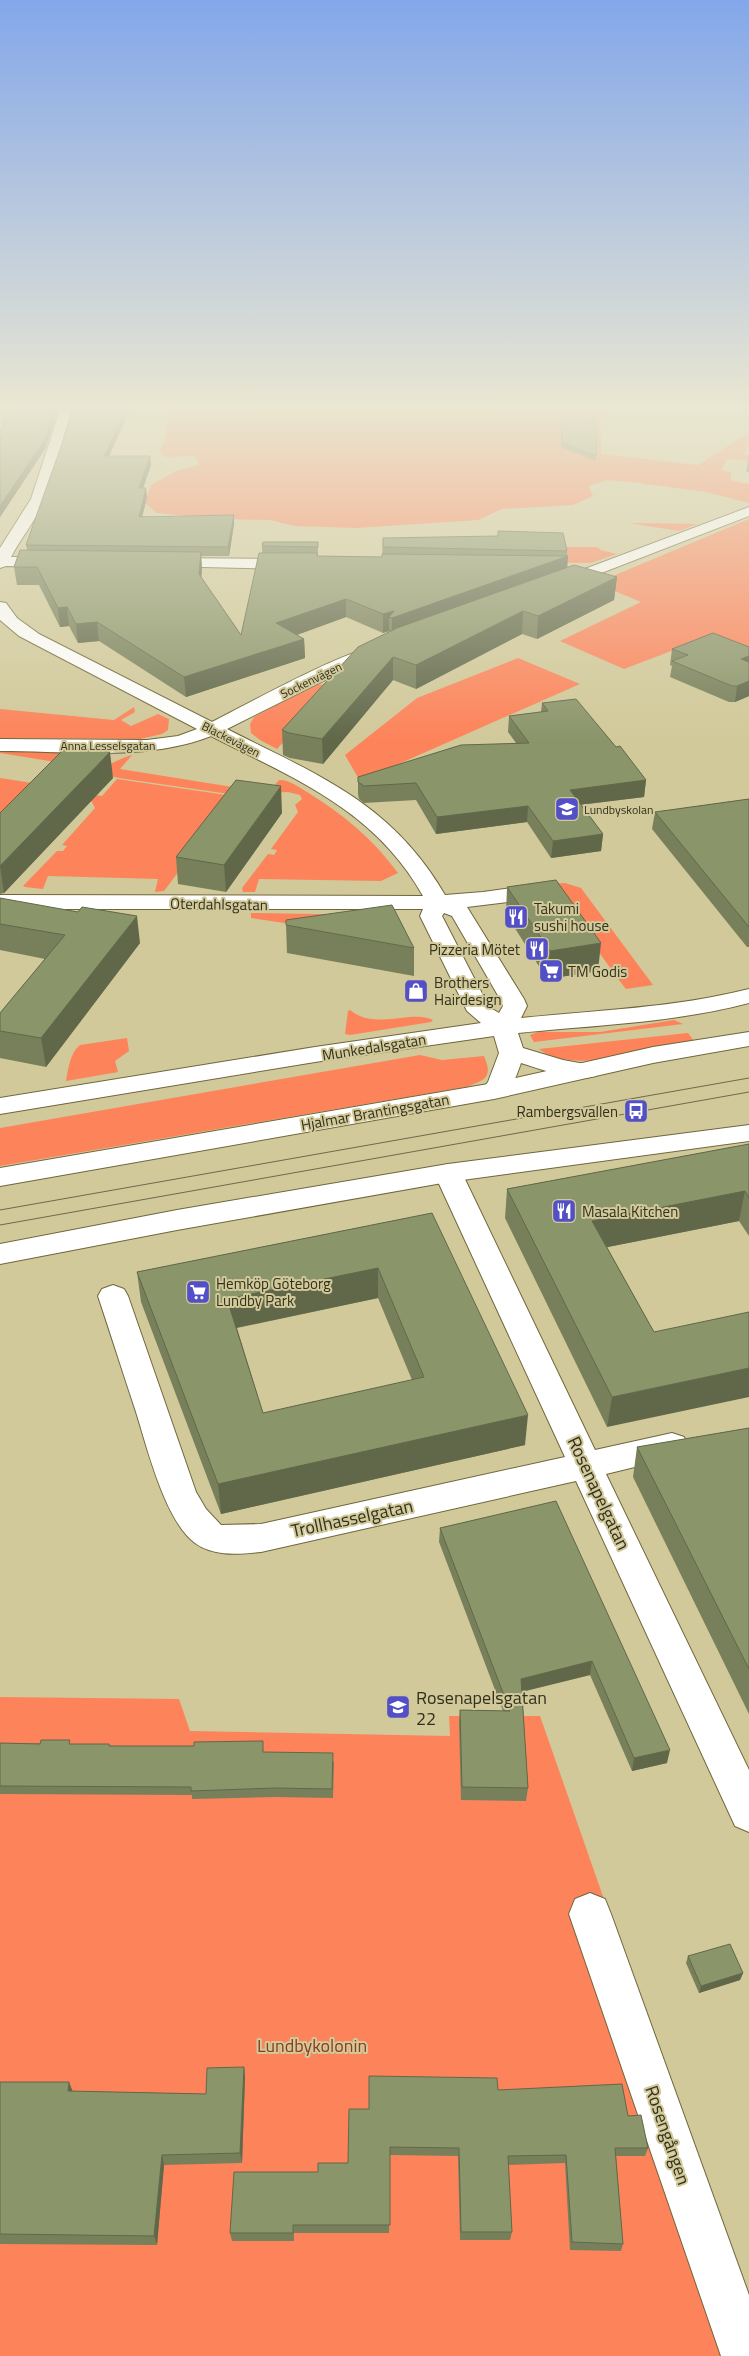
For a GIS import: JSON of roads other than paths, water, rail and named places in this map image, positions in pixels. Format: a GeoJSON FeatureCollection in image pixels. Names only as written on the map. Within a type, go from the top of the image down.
{"type":"FeatureCollection","features":[{"type":"Feature","properties":{"kind":"street"},"geometry":{"type":"LineString","coordinates":[[0,562],[25,520]]}},
{"type":"Feature","properties":{"kind":"street"},"geometry":{"type":"LineString","coordinates":[[543,590],[557,573],[598,569],[726,520]]}},
{"type":"Feature","properties":{"kind":"street"},"geometry":{"type":"LineString","coordinates":[[0,562],[67,562]]}},
{"type":"Feature","properties":{"kind":"street"},"geometry":{"type":"LineString","coordinates":[[146,563],[307,564]]}},
{"type":"Feature","properties":{"kind":"street","name":"Blackevägen"},"geometry":{"type":"LineString","coordinates":[[0,607],[4,615],[19,628],[50,646],[326,786],[360,809],[390,836],[416,865],[438,902]]}},
{"type":"Feature","properties":{"kind":"street","name":"Sockenvägen"},"geometry":{"type":"LineString","coordinates":[[213,729],[351,660],[387,646]]}},
{"type":"Feature","properties":{"kind":"street","name":"Anna Lesselsgatan"},"geometry":{"type":"LineString","coordinates":[[0,745],[147,746],[196,737],[213,729]]}},
{"type":"Feature","properties":{"kind":"street","name":"Oterdahlsgatan"},"geometry":{"type":"LineString","coordinates":[[0,902],[239,904],[438,902],[482,899],[542,891]]}},
{"type":"Feature","properties":{"kind":"street"},"geometry":{"type":"LineString","coordinates":[[494,1091],[500,1085],[512,1053],[504,1027],[480,1011],[431,916],[438,902],[461,912],[512,999],[515,1006],[504,1027]]}},
{"type":"Feature","properties":{"kind":"street","name":"Munkedalsgatan"},"geometry":{"type":"LineString","coordinates":[[0,1106],[504,1027],[637,1016],[726,1003],[749,996]]}},
{"type":"Feature","properties":{"kind":"street","name":"Hjalmar Brantingsgatan"},"geometry":{"type":"LineString","coordinates":[[0,1177],[494,1091],[653,1055],[749,1039]]}},
{"type":"Feature","properties":{"kind":"street"},"geometry":{"type":"LineString","coordinates":[[512,1053],[561,1067],[587,1071]]}},
{"type":"Feature","properties":{"kind":"street"},"geometry":{"type":"LineString","coordinates":[[0,1254],[177,1220],[448,1173],[749,1133]]}},
{"type":"Feature","properties":{"kind":"street","name":"Rosenapelgatan"},"geometry":{"type":"LineString","coordinates":[[448,1173],[749,1813]]}},
{"type":"Feature","properties":{"kind":"street","name":"Trollhasselgatan"},"geometry":{"type":"LineString","coordinates":[[113,1296],[179,1492],[194,1522],[212,1538],[233,1542],[260,1538],[701,1439]]}},
{"type":"Feature","properties":{"kind":"street","name":"Rosengången"},"geometry":{"type":"LineString","coordinates":[[590,1914],[746,2356]]}},
{"type":"Feature","properties":{"kind":"tram line"},"geometry":{"type":"LineString","coordinates":[[0,1210],[749,1078]]}},
{"type":"Feature","properties":{"kind":"tram line"},"geometry":{"type":"LineString","coordinates":[[0,1225],[749,1092]]}},
{"type":"Feature","properties":{"kind":"place","name":"Lundbyskolan"},"geometry":{"type":"Point","coordinates":[567,809]}},
{"type":"Feature","properties":{"kind":"place","name":"Takumi sushi house"},"geometry":{"type":"Point","coordinates":[516,917]}},
{"type":"Feature","properties":{"kind":"place","name":"Pizzeria Mötet"},"geometry":{"type":"Point","coordinates":[537,949]}},
{"type":"Feature","properties":{"kind":"place","name":"TM Godis"},"geometry":{"type":"Point","coordinates":[551,971]}},
{"type":"Feature","properties":{"kind":"place","name":"Brothers Hairdesign"},"geometry":{"type":"Point","coordinates":[416,991]}},
{"type":"Feature","properties":{"kind":"place","name":"Rambergsvallen"},"geometry":{"type":"Point","coordinates":[636,1111]}},
{"type":"Feature","properties":{"kind":"place","name":"Masala Kitchen"},"geometry":{"type":"Point","coordinates":[564,1211]}},
{"type":"Feature","properties":{"kind":"place","name":"Hemköp Göteborg Lundby Park"},"geometry":{"type":"Point","coordinates":[198,1292]}},
{"type":"Feature","properties":{"kind":"place","name":"Rosenapelsgatan 22"},"geometry":{"type":"Point","coordinates":[398,1707]}},
{"type":"Feature","properties":{"kind":"park label","name":"Lundbykolonin"},"geometry":{"type":"Point","coordinates":[312,2045]}}]}
